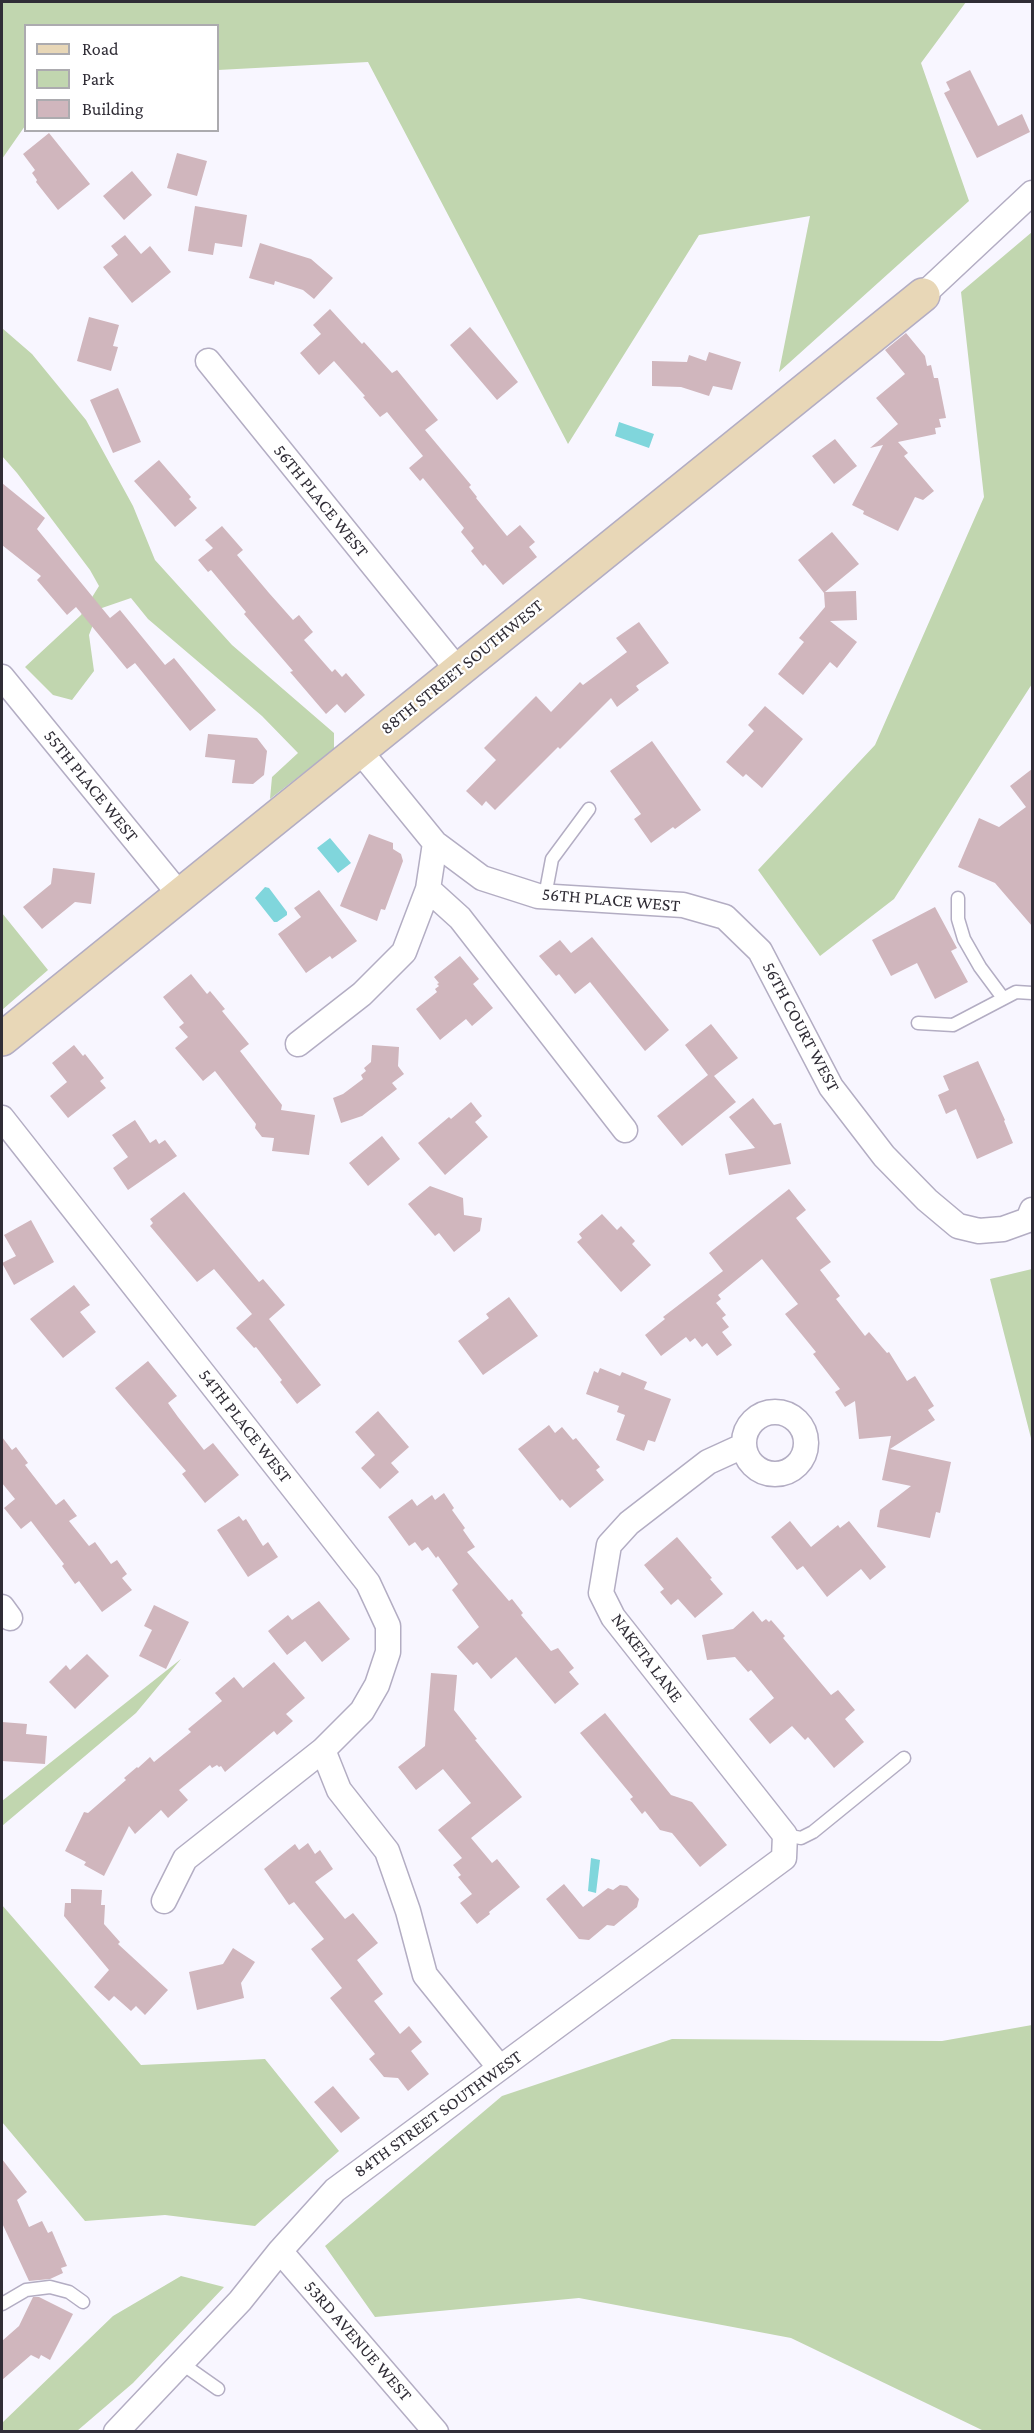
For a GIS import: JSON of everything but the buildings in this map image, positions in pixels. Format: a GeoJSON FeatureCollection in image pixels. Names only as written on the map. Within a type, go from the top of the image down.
{"type":"FeatureCollection","features":[{"type":"Feature","properties":{"kind":"street"},"geometry":{"type":"LineString","coordinates":[[923,295],[1032,193]]}},
{"type":"Feature","properties":{"kind":"street","name":"88TH STREET SOUTHWEST"},"geometry":{"type":"LineString","coordinates":[[2,1039],[360,751],[457,669],[636,528],[923,295]]}},
{"type":"Feature","properties":{"kind":"street","name":"56TH PLACE WEST"},"geometry":{"type":"LineString","coordinates":[[208,361],[457,669]]}},
{"type":"Feature","properties":{"kind":"street","name":"55TH PLACE WEST"},"geometry":{"type":"LineString","coordinates":[[2,677],[180,895]]}},
{"type":"Feature","properties":{"kind":"street","name":"56TH PLACE WEST"},"geometry":{"type":"LineString","coordinates":[[360,751],[435,843],[482,878],[545,896],[683,905],[725,917],[760,951]]}},
{"type":"Feature","properties":{"kind":"street"},"geometry":{"type":"LineString","coordinates":[[298,1044],[362,994],[404,952],[428,890],[435,843]]}},
{"type":"Feature","properties":{"kind":"street"},"geometry":{"type":"LineString","coordinates":[[428,890],[460,918],[625,1130]]}},
{"type":"Feature","properties":{"kind":"street","name":"56TH COURT WEST"},"geometry":{"type":"LineString","coordinates":[[760,951],[831,1087],[884,1156],[927,1200],[958,1226],[979,1232],[1003,1229],[1028,1220],[1032,1210]]}},
{"type":"Feature","properties":{"kind":"street","name":"54TH PLACE WEST"},"geometry":{"type":"LineString","coordinates":[[2,1118],[368,1583],[388,1626],[388,1652],[377,1685],[362,1711],[323,1750],[186,1859],[164,1901]]}},
{"type":"Feature","properties":{"kind":"street","name":"NAKETA LANE"},"geometry":{"type":"LineString","coordinates":[[743,1446],[708,1462],[629,1523],[609,1545],[601,1593],[613,1617],[785,1835]]}},
{"type":"Feature","properties":{"kind":"street"},"geometry":{"type":"LineString","coordinates":[[323,1750],[339,1790],[387,1851],[408,1911],[425,1975],[500,2068]]}},
{"type":"Feature","properties":{"kind":"street","name":"84TH STREET SOUTHWEST"},"geometry":{"type":"LineString","coordinates":[[116,2432],[240,2301],[280,2251],[335,2190],[784,1858],[785,1835]]}},
{"type":"Feature","properties":{"kind":"street","name":"53RD AVENUE WEST"},"geometry":{"type":"LineString","coordinates":[[280,2251],[436,2432]]}},
{"type":"Feature","properties":{"kind":"lane"},"geometry":{"type":"LineString","coordinates":[[545,896],[552,859],[589,809]]}},
{"type":"Feature","properties":{"kind":"lane"},"geometry":{"type":"LineString","coordinates":[[958,898],[958,919],[964,939],[980,967],[1004,998]]}},
{"type":"Feature","properties":{"kind":"lane"},"geometry":{"type":"LineString","coordinates":[[918,1023],[953,1025],[1016,992],[1032,993]]}},
{"type":"Feature","properties":{"kind":"lane"},"geometry":{"type":"LineString","coordinates":[[785,1835],[801,1838],[813,1832],[904,1758]]}},
{"type":"Feature","properties":{"kind":"lane"},"geometry":{"type":"LineString","coordinates":[[2,2304],[26,2290],[50,2287],[69,2292],[83,2302]]}},
{"type":"Feature","properties":{"kind":"lane"},"geometry":{"type":"LineString","coordinates":[[181,2363],[218,2389]]}},
{"type":"Feature","properties":{"kind":"green space"},"geometry":{"type":"Polygon","coordinates":[[[2,2],[966,2],[921,63],[969,201],[779,372],[810,216],[699,235],[568,444],[368,62],[219,70],[219,24],[24,24],[24,127],[2,159],[2,2]]]}},
{"type":"Feature","properties":{"kind":"green space"},"geometry":{"type":"Polygon","coordinates":[[[1032,232],[1032,684],[894,899],[820,956],[758,870],[875,745],[984,497],[961,292],[1032,232]]]}},
{"type":"Feature","properties":{"kind":"green space"},"geometry":{"type":"Polygon","coordinates":[[[2,328],[32,354],[86,420],[133,506],[155,560],[232,645],[334,733],[334,749],[270,799],[272,777],[298,753],[262,716],[148,619],[131,598],[99,609],[89,635],[94,671],[72,700],[53,695],[25,667],[81,615],[99,586],[90,570],[2,456],[2,328]]]}},
{"type":"Feature","properties":{"kind":"green space"},"geometry":{"type":"Polygon","coordinates":[[[2,913],[48,970],[2,1010],[2,913]]]}},
{"type":"Feature","properties":{"kind":"green space"},"geometry":{"type":"Polygon","coordinates":[[[1032,1269],[1032,1442],[990,1279],[1032,1269]]]}},
{"type":"Feature","properties":{"kind":"green space"},"geometry":{"type":"Polygon","coordinates":[[[181,1659],[136,1713],[2,1826],[2,1801],[181,1659]]]}},
{"type":"Feature","properties":{"kind":"green space"},"geometry":{"type":"Polygon","coordinates":[[[2,1905],[141,2065],[265,2059],[339,2151],[255,2226],[165,2215],[85,2221],[2,2122],[2,1905]]]}},
{"type":"Feature","properties":{"kind":"green space"},"geometry":{"type":"Polygon","coordinates":[[[1032,2025],[1032,2431],[984,2431],[791,2338],[579,2298],[375,2317],[325,2246],[502,2096],[672,2039],[942,2041],[1032,2025]]]}},
{"type":"Feature","properties":{"kind":"green space"},"geometry":{"type":"Polygon","coordinates":[[[181,2276],[224,2287],[133,2383],[77,2431],[2,2431],[2,2423],[113,2316],[181,2276]]]}},
{"type":"Feature","properties":{"kind":"water"},"geometry":{"type":"Polygon","coordinates":[[[619,422],[654,434],[649,448],[615,436],[619,422]]]}},
{"type":"Feature","properties":{"kind":"water"},"geometry":{"type":"Polygon","coordinates":[[[330,838],[351,863],[338,873],[317,848],[330,838]]]}},
{"type":"Feature","properties":{"kind":"water"},"geometry":{"type":"Polygon","coordinates":[[[265,887],[269,888],[287,912],[287,915],[277,922],[274,922],[255,898],[265,887]]]}},
{"type":"Feature","properties":{"kind":"water"},"geometry":{"type":"Polygon","coordinates":[[[591,1858],[600,1860],[596,1893],[588,1891],[591,1858]]]}}]}
